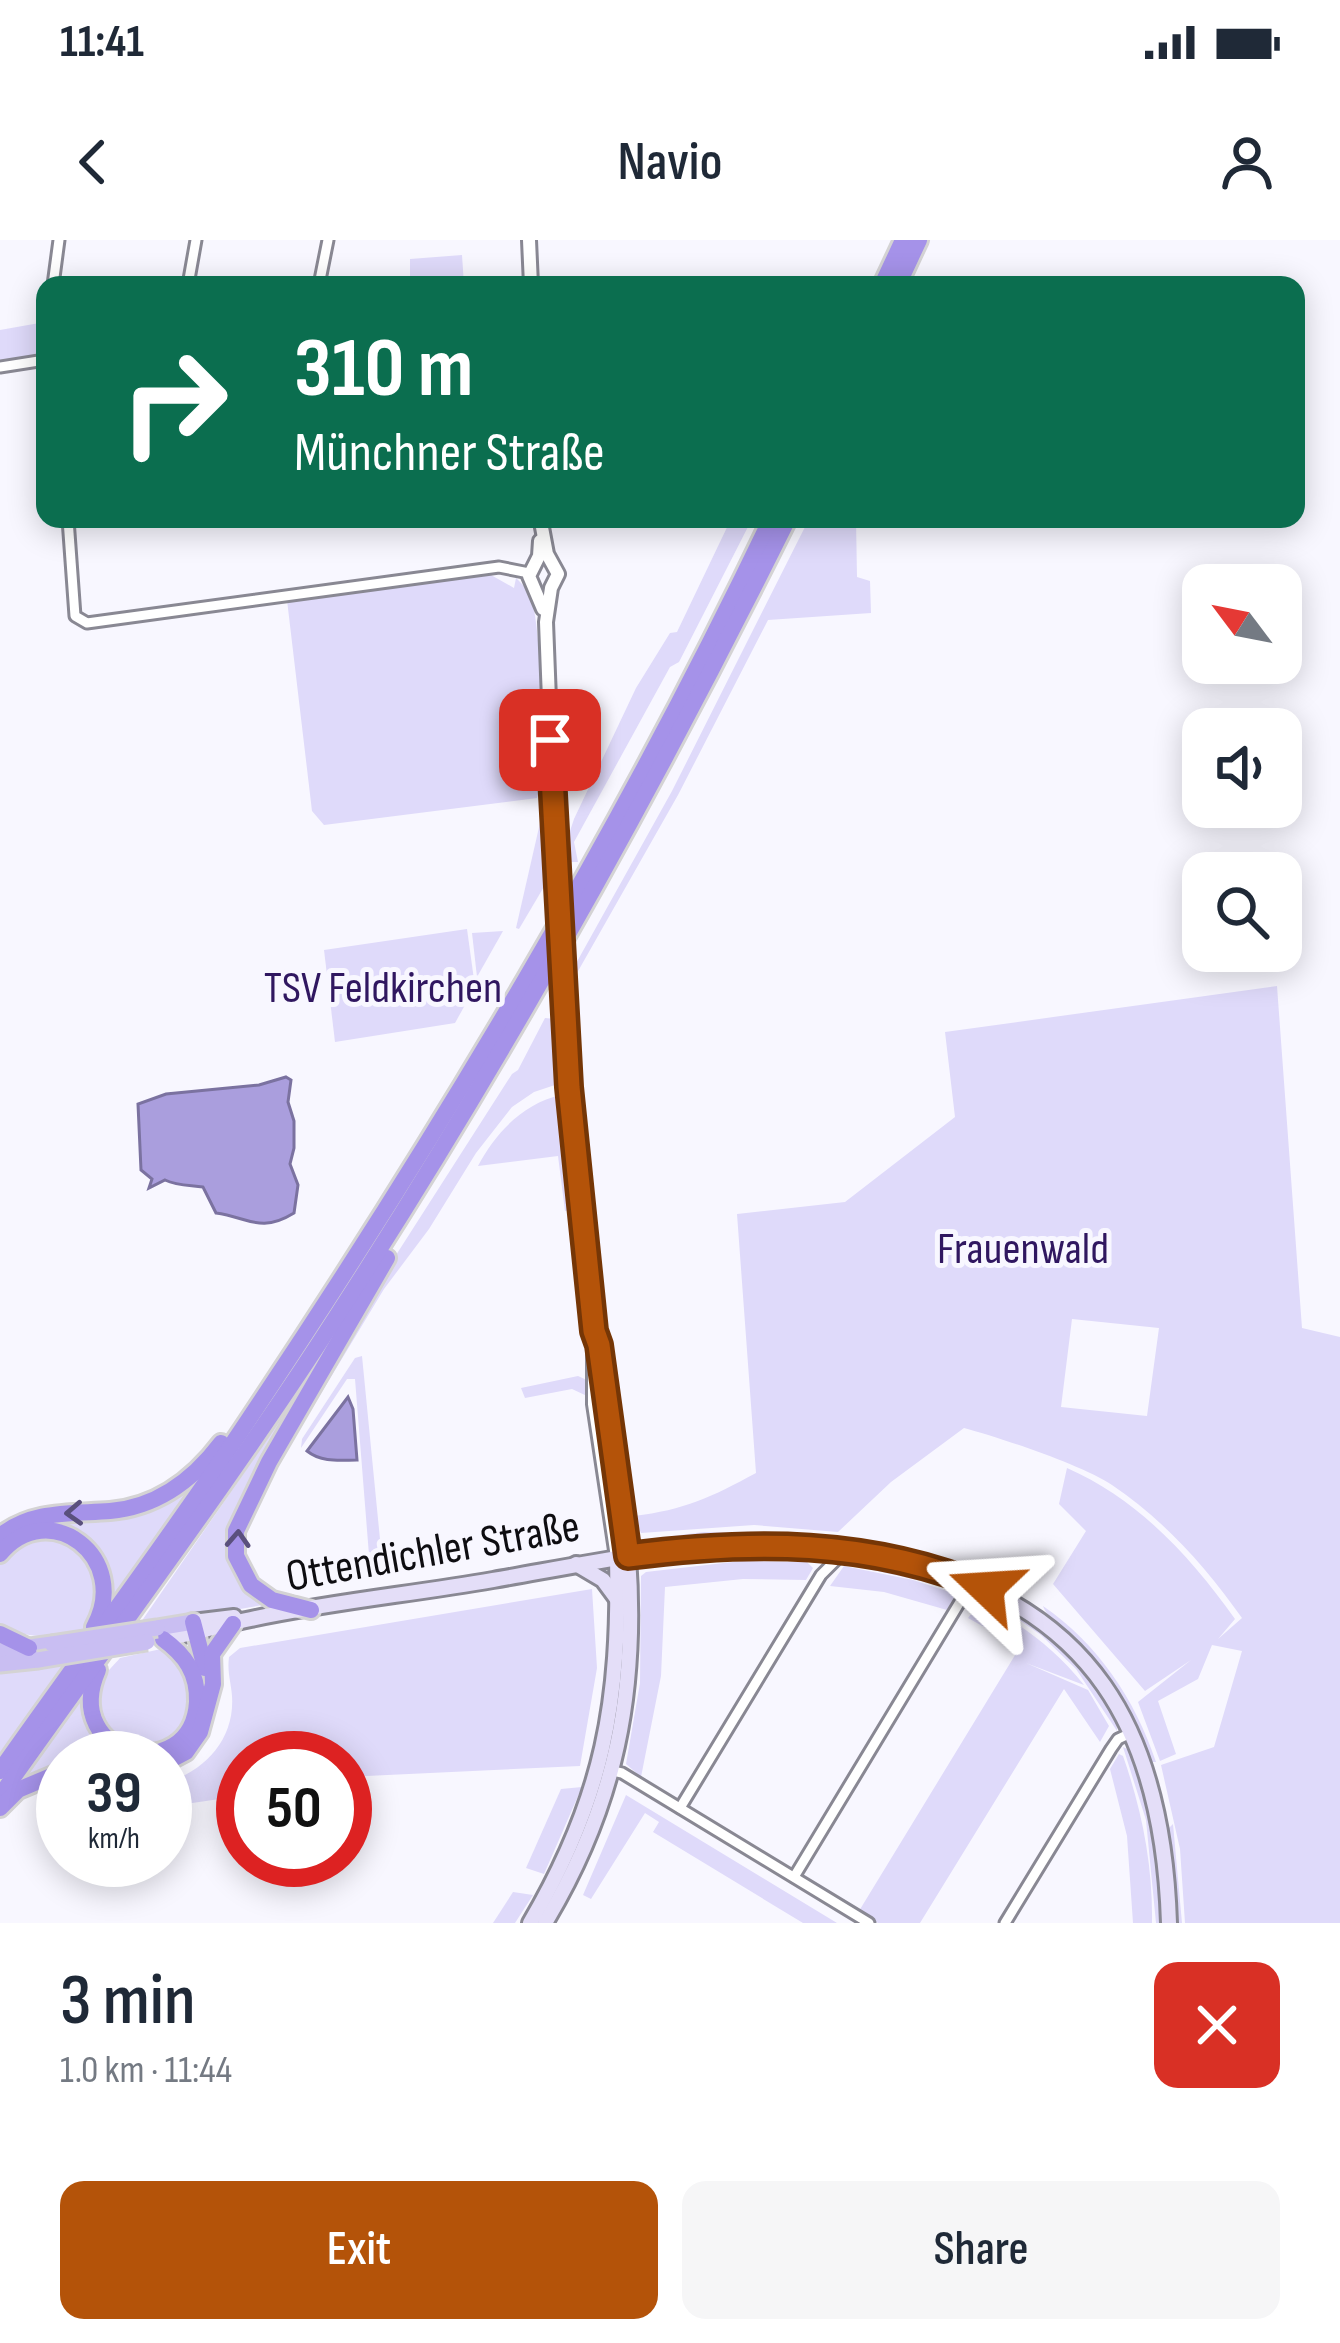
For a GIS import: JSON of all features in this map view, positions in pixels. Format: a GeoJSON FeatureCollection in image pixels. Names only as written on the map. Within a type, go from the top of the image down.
{"type":"FeatureCollection","features":[{"type":"Feature","properties":{"kind":"highway"},"geometry":{"type":"LineString","coordinates":[[886,276],[903,240]]}},
{"type":"Feature","properties":{"kind":"highway"},"geometry":{"type":"LineString","coordinates":[[902,276],[919,240]]}},
{"type":"Feature","properties":{"kind":"highway"},"geometry":{"type":"LineString","coordinates":[[0,1771],[246,1425],[407,1177],[535,965],[671,720],[767,528]]}},
{"type":"Feature","properties":{"kind":"highway"},"geometry":{"type":"LineString","coordinates":[[0,1796],[335,1319],[416,1192],[614,856],[783,528]]}},
{"type":"Feature","properties":{"kind":"highway"},"geometry":{"type":"LineString","coordinates":[[311,1610],[272,1600],[250,1585],[236,1556],[236,1531],[260,1479],[408,1221],[416,1192]]}},
{"type":"Feature","properties":{"kind":"highway"},"geometry":{"type":"LineString","coordinates":[[0,1536],[41,1516],[126,1509],[165,1495],[246,1425]]}},
{"type":"Feature","properties":{"kind":"highway"},"geometry":{"type":"LineString","coordinates":[[0,1554],[21,1537],[53,1532],[79,1542],[96,1559],[103,1573],[105,1598],[78,1661]]}},
{"type":"Feature","properties":{"kind":"highway"},"geometry":{"type":"LineString","coordinates":[[208,1692],[213,1684],[212,1654],[242,1622]]}},
{"type":"Feature","properties":{"kind":"highway"},"geometry":{"type":"LineString","coordinates":[[192,1743],[207,1712],[208,1692],[196,1628]]}},
{"type":"Feature","properties":{"kind":"highway"},"geometry":{"type":"LineString","coordinates":[[0,1634],[33,1654]]}},
{"type":"Feature","properties":{"kind":"highway"},"geometry":{"type":"LineString","coordinates":[[110,1642],[91,1685],[92,1715],[107,1740],[136,1754],[152,1754],[176,1744],[193,1723],[197,1695],[189,1662],[156,1636]]}},
{"type":"Feature","properties":{"kind":"highway"},"geometry":{"type":"LineString","coordinates":[[0,1808],[36,1780]]}},
{"type":"Feature","properties":{"kind":"main road","name":"Ottendichler Straße"},"geometry":{"type":"LineString","coordinates":[[0,1664],[33,1654],[622,1556],[732,1545],[814,1546],[917,1564],[972,1582],[1021,1606],[1064,1638],[1093,1668],[1132,1732],[1156,1807],[1169,1923]]}},
{"type":"Feature","properties":{"kind":"main road"},"geometry":{"type":"LineString","coordinates":[[530,1923],[580,1827],[599,1772],[617,1667],[622,1556]]}},
{"type":"Feature","properties":{"kind":"main road"},"geometry":{"type":"LineString","coordinates":[[545,1923],[592,1834],[613,1771],[629,1669],[622,1556]]}},
{"type":"Feature","properties":{"kind":"main road"},"geometry":{"type":"LineString","coordinates":[[576,1564],[603,1580],[618,1601]]}},
{"type":"Feature","properties":{"kind":"main road","name":"Ottendichler Straße"},"geometry":{"type":"LineString","coordinates":[[0,1652],[33,1654],[52,1644],[156,1636]]}},
{"type":"Feature","properties":{"kind":"street"},"geometry":{"type":"LineString","coordinates":[[54,276],[59,240]]}},
{"type":"Feature","properties":{"kind":"street"},"geometry":{"type":"LineString","coordinates":[[190,276],[196,240]]}},
{"type":"Feature","properties":{"kind":"street"},"geometry":{"type":"LineString","coordinates":[[321,276],[328,240]]}},
{"type":"Feature","properties":{"kind":"street"},"geometry":{"type":"LineString","coordinates":[[529,240],[531,276]]}},
{"type":"Feature","properties":{"kind":"street"},"geometry":{"type":"LineString","coordinates":[[0,367],[36,361]]}},
{"type":"Feature","properties":{"kind":"street"},"geometry":{"type":"LineString","coordinates":[[69,528],[79,621],[499,567],[538,566],[558,574],[544,588]]}},
{"type":"Feature","properties":{"kind":"street"},"geometry":{"type":"LineString","coordinates":[[541,528],[538,566],[546,622],[562,996],[594,1331],[594,1404],[622,1556]]}},
{"type":"Feature","properties":{"kind":"street"},"geometry":{"type":"LineString","coordinates":[[814,1546],[822,1557],[821,1575]]}},
{"type":"Feature","properties":{"kind":"street"},"geometry":{"type":"LineString","coordinates":[[680,1808],[821,1575],[846,1550]]}},
{"type":"Feature","properties":{"kind":"street"},"geometry":{"type":"LineString","coordinates":[[794,1877],[972,1582]]}},
{"type":"Feature","properties":{"kind":"street"},"geometry":{"type":"LineString","coordinates":[[1004,1923],[1111,1749],[1132,1732]]}},
{"type":"Feature","properties":{"kind":"street"},"geometry":{"type":"LineString","coordinates":[[613,1771],[869,1923]]}},
{"type":"Feature","properties":{"kind":"green space"},"geometry":{"type":"Polygon","coordinates":[[[462,255],[463,276],[410,276],[410,259],[462,255]]]}},
{"type":"Feature","properties":{"kind":"green space"},"geometry":{"type":"Polygon","coordinates":[[[36,324],[36,355],[0,361],[0,330],[36,324]]]}},
{"type":"Feature","properties":{"kind":"green space"},"geometry":{"type":"Polygon","coordinates":[[[727,528],[747,528],[679,662],[670,667],[574,842],[578,862],[569,862],[567,840],[574,819],[636,688],[670,633],[677,632],[727,528]]]}},
{"type":"Feature","properties":{"kind":"green space"},"geometry":{"type":"Polygon","coordinates":[[[804,528],[856,528],[857,577],[870,581],[871,613],[768,620],[678,795],[573,980],[574,967],[672,791],[804,528]]]}},
{"type":"Feature","properties":{"kind":"green space"},"geometry":{"type":"Polygon","coordinates":[[[491,575],[514,588],[516,578],[532,600],[542,700],[537,798],[324,825],[312,811],[287,600],[491,575]]]}},
{"type":"Feature","properties":{"kind":"green space"},"geometry":{"type":"Polygon","coordinates":[[[545,801],[545,885],[519,929],[516,928],[545,801]]]}},
{"type":"Feature","properties":{"kind":"green space","name":"TSV Feldkirchen"},"geometry":{"type":"Polygon","coordinates":[[[467,929],[475,987],[455,1023],[335,1042],[324,950],[467,929]]]}},
{"type":"Feature","properties":{"kind":"green space"},"geometry":{"type":"Polygon","coordinates":[[[503,931],[477,977],[472,933],[503,931]]]}},
{"type":"Feature","properties":{"kind":"green space","name":"Frauenwald"},"geometry":{"type":"Polygon","coordinates":[[[1277,986],[1302,1328],[1340,1337],[1340,1923],[1185,1923],[1180,1849],[1161,1765],[1214,1747],[1242,1651],[1212,1645],[1198,1679],[1158,1701],[1176,1754],[1160,1761],[1138,1702],[1191,1660],[1145,1691],[1053,1584],[1086,1531],[1059,1504],[1067,1468],[1117,1496],[1181,1552],[1235,1619],[1218,1639],[1242,1618],[1166,1529],[1099,1477],[964,1428],[891,1482],[838,1532],[754,1525],[641,1533],[634,1516],[697,1501],[756,1473],[737,1214],[845,1202],[955,1117],[945,1032],[1277,986]],[[1072,1319],[1061,1407],[1147,1416],[1159,1328],[1072,1319]]]}},
{"type":"Feature","properties":{"kind":"green space"},"geometry":{"type":"Polygon","coordinates":[[[545,1018],[555,1019],[561,1083],[534,1092],[512,1107],[476,1153],[429,1229],[384,1289],[270,1478],[389,1266],[518,1070],[545,1018]]]}},
{"type":"Feature","properties":{"kind":"green space"},"geometry":{"type":"Polygon","coordinates":[[[561,1095],[574,1209],[565,1211],[558,1156],[478,1166],[512,1121],[561,1095]]]}},
{"type":"Feature","properties":{"kind":"green space"},"geometry":{"type":"Polygon","coordinates":[[[362,1356],[384,1580],[369,1555],[355,1379],[347,1379],[301,1448],[302,1439],[355,1358],[362,1356]]]}},
{"type":"Feature","properties":{"kind":"green space"},"geometry":{"type":"Polygon","coordinates":[[[578,1376],[589,1381],[587,1396],[572,1389],[525,1398],[521,1388],[578,1376]]]}},
{"type":"Feature","properties":{"kind":"green space"},"geometry":{"type":"Polygon","coordinates":[[[284,1415],[288,1418],[244,1489],[227,1541],[230,1565],[243,1586],[269,1604],[141,1622],[284,1415]]]}},
{"type":"Feature","properties":{"kind":"green space"},"geometry":{"type":"Polygon","coordinates":[[[203,1474],[110,1604],[74,1533],[24,1526],[105,1515],[203,1474]]]}},
{"type":"Feature","properties":{"kind":"green space"},"geometry":{"type":"Polygon","coordinates":[[[704,1532],[820,1534],[938,1556],[924,1559],[862,1545],[793,1538],[640,1540],[704,1532]]]}},
{"type":"Feature","properties":{"kind":"green space"},"geometry":{"type":"Polygon","coordinates":[[[32,1535],[78,1543],[102,1587],[88,1629],[43,1636],[0,1626],[0,1559],[32,1535]]]}},
{"type":"Feature","properties":{"kind":"green space"},"geometry":{"type":"Polygon","coordinates":[[[751,1551],[809,1553],[817,1559],[751,1557],[643,1568],[643,1563],[751,1551]]]}},
{"type":"Feature","properties":{"kind":"green space"},"geometry":{"type":"Polygon","coordinates":[[[852,1559],[950,1582],[948,1587],[837,1562],[852,1559]]]}},
{"type":"Feature","properties":{"kind":"green space"},"geometry":{"type":"Polygon","coordinates":[[[741,1561],[807,1562],[813,1568],[806,1580],[743,1579],[665,1587],[661,1676],[641,1777],[626,1764],[640,1683],[641,1576],[741,1561]]]}},
{"type":"Feature","properties":{"kind":"green space"},"geometry":{"type":"Polygon","coordinates":[[[844,1566],[956,1594],[947,1610],[884,1592],[830,1586],[844,1566]]]}},
{"type":"Feature","properties":{"kind":"green space"},"geometry":{"type":"Polygon","coordinates":[[[592,1589],[597,1668],[580,1766],[372,1776],[372,1731],[226,1731],[232,1712],[229,1657],[240,1648],[592,1589]]]}},
{"type":"Feature","properties":{"kind":"green space"},"geometry":{"type":"Polygon","coordinates":[[[980,1603],[1023,1628],[1061,1660],[1084,1685],[1026,1663],[1088,1690],[1109,1726],[1100,1742],[1064,1689],[920,1923],[878,1923],[859,1911],[1020,1647],[968,1618],[980,1603]]]}},
{"type":"Feature","properties":{"kind":"green space"},"geometry":{"type":"Polygon","coordinates":[[[999,1606],[1033,1622],[1072,1656],[1105,1697],[1117,1731],[1076,1669],[1041,1635],[999,1606]]]}},
{"type":"Feature","properties":{"kind":"green space"},"geometry":{"type":"Polygon","coordinates":[[[1043,1606],[1081,1638],[1112,1675],[1137,1716],[1156,1762],[1150,1762],[1109,1679],[1043,1606]]]}},
{"type":"Feature","properties":{"kind":"green space"},"geometry":{"type":"Polygon","coordinates":[[[161,1649],[177,1657],[190,1693],[186,1720],[178,1731],[111,1731],[102,1722],[96,1703],[102,1680],[120,1658],[161,1649]]]}},
{"type":"Feature","properties":{"kind":"green space"},"geometry":{"type":"Polygon","coordinates":[[[62,1666],[0,1753],[0,1672],[62,1666]]]}},
{"type":"Feature","properties":{"kind":"green space"},"geometry":{"type":"Polygon","coordinates":[[[83,1695],[94,1731],[58,1731],[83,1695]]]}},
{"type":"Feature","properties":{"kind":"green space"},"geometry":{"type":"Polygon","coordinates":[[[1123,1747],[1131,1751],[1151,1820],[1161,1923],[1156,1923],[1146,1820],[1123,1747]]]}},
{"type":"Feature","properties":{"kind":"green space"},"geometry":{"type":"Polygon","coordinates":[[[216,1749],[216,1800],[192,1803],[192,1771],[216,1749]]]}},
{"type":"Feature","properties":{"kind":"green space"},"geometry":{"type":"Polygon","coordinates":[[[1119,1754],[1130,1776],[1145,1838],[1152,1923],[1133,1923],[1127,1836],[1110,1769],[1119,1754]]]}},
{"type":"Feature","properties":{"kind":"green space"},"geometry":{"type":"Polygon","coordinates":[[[36,1762],[36,1777],[22,1782],[36,1762]]]}},
{"type":"Feature","properties":{"kind":"green space"},"geometry":{"type":"Polygon","coordinates":[[[582,1787],[544,1874],[526,1868],[561,1789],[582,1787]]]}},
{"type":"Feature","properties":{"kind":"green space"},"geometry":{"type":"Polygon","coordinates":[[[626,1795],[837,1923],[803,1923],[653,1832],[659,1822],[645,1813],[591,1899],[583,1895],[626,1795]]]}},
{"type":"Feature","properties":{"kind":"green space"},"geometry":{"type":"Polygon","coordinates":[[[1173,1824],[1182,1923],[1176,1923],[1168,1829],[1173,1824]]]}},
{"type":"Feature","properties":{"kind":"green space"},"geometry":{"type":"Polygon","coordinates":[[[513,1892],[533,1895],[515,1923],[493,1923],[513,1892]]]}},
{"type":"Feature","properties":{"kind":"shaded area"},"geometry":{"type":"Polygon","coordinates":[[[286,1077],[291,1080],[288,1102],[294,1121],[290,1164],[298,1185],[294,1213],[272,1222],[254,1222],[216,1213],[203,1187],[165,1180],[149,1188],[152,1179],[141,1170],[138,1104],[166,1094],[259,1085],[286,1077]]]}},
{"type":"Feature","properties":{"kind":"shaded area"},"geometry":{"type":"Polygon","coordinates":[[[348,1397],[357,1460],[325,1459],[307,1451],[348,1397]]]}},
{"type":"Feature","properties":{"kind":"route"},"geometry":{"type":"LineString","coordinates":[[550,740],[574,1148],[594,1331],[628,1556],[794,1544],[890,1558],[986,1588]]}}]}
